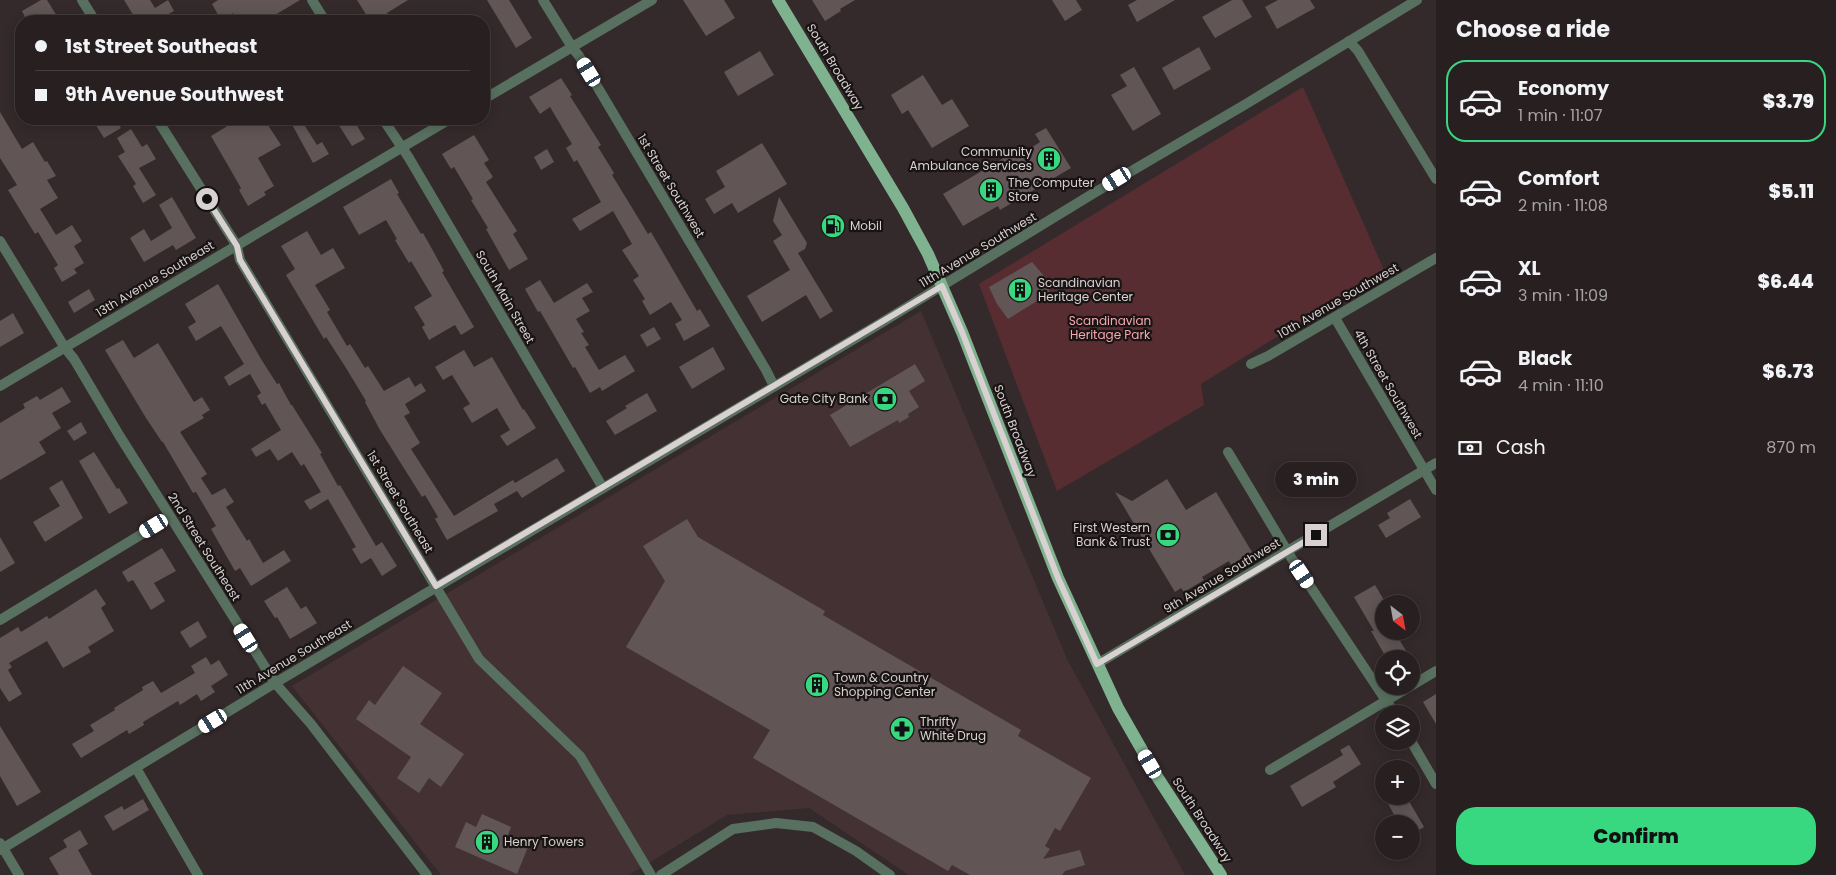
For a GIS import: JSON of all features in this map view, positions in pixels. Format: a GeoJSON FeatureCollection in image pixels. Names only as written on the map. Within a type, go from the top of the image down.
{"type":"FeatureCollection","features":[{"type":"Feature","properties":{"kind":"main road","name":"South Broadway"},"geometry":{"type":"LineString","coordinates":[[778,0],[903,208],[928,254],[962,332],[1058,578],[1097,664],[1118,708],[1153,770],[1221,875]]}},
{"type":"Feature","properties":{"kind":"street"},"geometry":{"type":"LineString","coordinates":[[82,0],[91,15]]}},
{"type":"Feature","properties":{"kind":"street"},"geometry":{"type":"LineString","coordinates":[[312,0],[321,15]]}},
{"type":"Feature","properties":{"kind":"street","name":"1st Street Southwest"},"geometry":{"type":"LineString","coordinates":[[543,0],[579,56],[774,386]]}},
{"type":"Feature","properties":{"kind":"street"},"geometry":{"type":"LineString","coordinates":[[490,95],[652,0]]}},
{"type":"Feature","properties":{"kind":"street","name":"11th Avenue Southwest"},"geometry":{"type":"LineString","coordinates":[[603,488],[942,286],[1117,179],[1246,104],[1416,0]]}},
{"type":"Feature","properties":{"kind":"street"},"geometry":{"type":"LineString","coordinates":[[1350,41],[1358,51],[1436,179]]}},
{"type":"Feature","properties":{"kind":"street","name":"1st Street Southeast"},"geometry":{"type":"LineString","coordinates":[[161,125],[237,246],[240,260],[479,660],[580,756],[651,875]]}},
{"type":"Feature","properties":{"kind":"street","name":"South Main Street"},"geometry":{"type":"LineString","coordinates":[[387,125],[414,167],[603,488]]}},
{"type":"Feature","properties":{"kind":"street","name":"13th Avenue Southeast"},"geometry":{"type":"LineString","coordinates":[[0,386],[440,125]]}},
{"type":"Feature","properties":{"kind":"street","name":"2nd Street Southeast"},"geometry":{"type":"LineString","coordinates":[[0,241],[275,683],[311,724],[427,875]]}},
{"type":"Feature","properties":{"kind":"street","name":"10th Avenue Southwest"},"geometry":{"type":"LineString","coordinates":[[1251,364],[1335,318],[1436,258]]}},
{"type":"Feature","properties":{"kind":"street","name":"4th Street Southwest"},"geometry":{"type":"LineString","coordinates":[[1335,318],[1436,490]]}},
{"type":"Feature","properties":{"kind":"street"},"geometry":{"type":"LineString","coordinates":[[1228,452],[1287,551],[1389,705]]}},
{"type":"Feature","properties":{"kind":"street","name":"9th Avenue Southwest"},"geometry":{"type":"LineString","coordinates":[[1097,664],[1436,463]]}},
{"type":"Feature","properties":{"kind":"street","name":"11th Avenue Southeast"},"geometry":{"type":"LineString","coordinates":[[1,847],[603,488]]}},
{"type":"Feature","properties":{"kind":"street"},"geometry":{"type":"LineString","coordinates":[[0,620],[170,517]]}},
{"type":"Feature","properties":{"kind":"street"},"geometry":{"type":"LineString","coordinates":[[1270,770],[1436,671]]}},
{"type":"Feature","properties":{"kind":"street"},"geometry":{"type":"LineString","coordinates":[[1416,750],[1436,784]]}},
{"type":"Feature","properties":{"kind":"street"},"geometry":{"type":"LineString","coordinates":[[136,768],[198,875]]}},
{"type":"Feature","properties":{"kind":"street"},"geometry":{"type":"LineString","coordinates":[[661,875],[733,829],[776,824],[813,827],[856,851],[890,875]]}},
{"type":"Feature","properties":{"kind":"street"},"geometry":{"type":"LineString","coordinates":[[1,847],[19,875]]}},
{"type":"Feature","properties":{"kind":"shaded area"},"geometry":{"type":"Polygon","coordinates":[[[921,311],[1067,659],[1185,875],[909,875],[809,808],[727,815],[629,875],[441,875],[292,686],[921,311]]]}},
{"type":"Feature","properties":{"kind":"green space","name":"Scandinavian Heritage Park"},"geometry":{"type":"Polygon","coordinates":[[[1303,87],[1384,270],[1201,384],[1204,405],[1057,491],[979,284],[1303,87]]]}},
{"type":"Feature","properties":{"kind":"building"},"geometry":{"type":"Polygon","coordinates":[[[41,0],[47,0],[56,15],[24,15],[22,11],[41,0]]]}},
{"type":"Feature","properties":{"kind":"building"},"geometry":{"type":"Polygon","coordinates":[[[124,0],[150,0],[155,8],[168,0],[174,11],[167,15],[133,15],[124,0]]]}},
{"type":"Feature","properties":{"kind":"building"},"geometry":{"type":"Polygon","coordinates":[[[218,0],[300,0],[275,15],[234,15],[233,13],[230,15],[218,15],[212,4],[218,0]]]}},
{"type":"Feature","properties":{"kind":"building"},"geometry":{"type":"Polygon","coordinates":[[[357,0],[408,0],[387,13],[388,15],[366,15],[357,0]]]}},
{"type":"Feature","properties":{"kind":"building"},"geometry":{"type":"Polygon","coordinates":[[[487,0],[509,0],[532,38],[516,48],[487,0]]]}},
{"type":"Feature","properties":{"kind":"building"},"geometry":{"type":"Polygon","coordinates":[[[683,0],[724,0],[735,18],[706,36],[683,0]]]}},
{"type":"Feature","properties":{"kind":"building"},"geometry":{"type":"Polygon","coordinates":[[[812,0],[855,0],[825,21],[812,0]]]}},
{"type":"Feature","properties":{"kind":"building"},"geometry":{"type":"Polygon","coordinates":[[[1052,0],[1076,0],[1082,10],[1065,21],[1052,0]]]}},
{"type":"Feature","properties":{"kind":"building"},"geometry":{"type":"Polygon","coordinates":[[[1137,0],[1175,0],[1137,22],[1128,5],[1137,0]]]}},
{"type":"Feature","properties":{"kind":"building"},"geometry":{"type":"Polygon","coordinates":[[[1232,0],[1242,0],[1252,17],[1215,38],[1202,17],[1232,0]]]}},
{"type":"Feature","properties":{"kind":"building"},"geometry":{"type":"Polygon","coordinates":[[[1278,0],[1310,0],[1315,8],[1277,29],[1265,7],[1278,0]]]}},
{"type":"Feature","properties":{"kind":"building"},"geometry":{"type":"Polygon","coordinates":[[[1199,47],[1211,69],[1174,90],[1162,68],[1199,47]]]}},
{"type":"Feature","properties":{"kind":"building"},"geometry":{"type":"Polygon","coordinates":[[[760,51],[774,75],[738,96],[724,72],[760,51]]]}},
{"type":"Feature","properties":{"kind":"building"},"geometry":{"type":"Polygon","coordinates":[[[1134,67],[1161,114],[1133,131],[1111,95],[1127,86],[1120,75],[1134,67]]]}},
{"type":"Feature","properties":{"kind":"building"},"geometry":{"type":"Polygon","coordinates":[[[923,75],[942,105],[952,99],[969,126],[932,148],[908,110],[902,114],[891,95],[923,75]]]}},
{"type":"Feature","properties":{"kind":"building"},"geometry":{"type":"Polygon","coordinates":[[[561,78],[601,145],[598,147],[614,173],[612,175],[648,234],[651,232],[697,311],[700,309],[710,326],[684,341],[675,324],[682,320],[671,302],[650,315],[642,301],[645,299],[633,280],[639,276],[622,250],[632,244],[613,211],[580,231],[572,219],[601,202],[577,160],[574,162],[566,148],[572,144],[550,107],[540,114],[529,97],[561,78]]]}},
{"type":"Feature","properties":{"kind":"building"},"geometry":{"type":"Polygon","coordinates":[[[0,112],[22,149],[33,142],[56,176],[47,180],[58,198],[40,209],[56,235],[72,225],[82,241],[74,246],[84,263],[74,269],[77,273],[62,282],[54,268],[58,265],[38,232],[35,234],[8,190],[17,185],[0,158],[0,112]]]}},
{"type":"Feature","properties":{"kind":"building"},"geometry":{"type":"Polygon","coordinates":[[[96,125],[119,125],[121,128],[104,138],[96,125]]]}},
{"type":"Feature","properties":{"kind":"building"},"geometry":{"type":"Polygon","coordinates":[[[229,125],[268,125],[281,145],[258,158],[274,186],[264,192],[266,195],[248,206],[239,190],[241,188],[211,136],[229,125]]]}},
{"type":"Feature","properties":{"kind":"building"},"geometry":{"type":"Polygon","coordinates":[[[292,125],[307,125],[305,126],[317,145],[322,142],[329,154],[313,163],[292,125]]]}},
{"type":"Feature","properties":{"kind":"building"},"geometry":{"type":"Polygon","coordinates":[[[339,125],[357,125],[365,139],[352,146],[339,125]]]}},
{"type":"Feature","properties":{"kind":"building","name":"The Computer Store"},"geometry":{"type":"Polygon","coordinates":[[[1046,128],[1071,168],[1000,210],[998,206],[963,226],[943,194],[1017,150],[1020,155],[1040,142],[1035,134],[1046,128]]]}},
{"type":"Feature","properties":{"kind":"building"},"geometry":{"type":"Polygon","coordinates":[[[131,129],[142,147],[147,144],[156,159],[139,168],[156,195],[143,203],[133,186],[136,184],[118,156],[125,152],[117,138],[131,129]]]}},
{"type":"Feature","properties":{"kind":"building"},"geometry":{"type":"Polygon","coordinates":[[[474,135],[489,160],[484,163],[493,177],[486,182],[517,231],[513,234],[528,259],[509,270],[486,229],[488,228],[471,200],[473,199],[454,167],[451,169],[442,154],[474,135]]]}},
{"type":"Feature","properties":{"kind":"building"},"geometry":{"type":"Polygon","coordinates":[[[762,143],[787,184],[738,213],[732,203],[714,214],[705,199],[725,187],[716,171],[762,143]]]}},
{"type":"Feature","properties":{"kind":"building"},"geometry":{"type":"Polygon","coordinates":[[[547,149],[554,162],[541,170],[534,157],[547,149]]]}},
{"type":"Feature","properties":{"kind":"building"},"geometry":{"type":"Polygon","coordinates":[[[391,179],[399,193],[397,194],[421,234],[423,233],[444,271],[442,272],[474,327],[461,335],[455,325],[429,340],[422,327],[425,325],[414,307],[432,296],[411,261],[409,263],[395,240],[397,239],[386,220],[359,235],[343,207],[391,179]]]}},
{"type":"Feature","properties":{"kind":"building"},"geometry":{"type":"Polygon","coordinates":[[[172,197],[196,238],[176,250],[173,245],[144,262],[130,238],[144,229],[151,241],[172,228],[159,205],[172,197]]]}},
{"type":"Feature","properties":{"kind":"building"},"geometry":{"type":"Polygon","coordinates":[[[779,197],[807,243],[805,249],[798,253],[833,311],[820,319],[806,295],[762,322],[747,296],[790,270],[773,241],[782,235],[773,221],[779,197]]]}},
{"type":"Feature","properties":{"kind":"building"},"geometry":{"type":"Polygon","coordinates":[[[307,231],[321,255],[333,248],[345,268],[315,285],[330,310],[327,312],[347,346],[350,344],[365,368],[368,366],[384,391],[409,377],[415,387],[421,383],[426,391],[405,404],[410,413],[404,416],[420,443],[411,449],[454,516],[513,480],[515,483],[557,458],[565,471],[522,498],[517,491],[494,504],[498,511],[447,540],[435,519],[438,517],[425,495],[422,497],[380,430],[366,401],[346,368],[326,337],[324,339],[286,275],[295,269],[281,246],[307,231]]]}},
{"type":"Feature","properties":{"kind":"building","name":"Scandinavian Heritage Center"},"geometry":{"type":"Polygon","coordinates":[[[1032,262],[1045,277],[1050,293],[1008,319],[997,304],[989,287],[1032,262]]]}},
{"type":"Feature","properties":{"kind":"building"},"geometry":{"type":"Polygon","coordinates":[[[540,280],[554,303],[587,283],[593,292],[582,298],[590,311],[576,319],[584,332],[581,333],[589,345],[585,347],[599,370],[625,355],[635,371],[602,391],[600,387],[590,393],[525,289],[540,280]]]}},
{"type":"Feature","properties":{"kind":"building"},"geometry":{"type":"Polygon","coordinates":[[[218,284],[261,359],[277,384],[279,383],[322,453],[320,454],[338,486],[340,485],[376,546],[382,542],[397,566],[382,576],[371,558],[361,564],[352,549],[356,547],[328,499],[310,510],[304,501],[321,492],[304,464],[301,466],[292,452],[278,461],[270,449],[256,457],[251,449],[281,430],[265,403],[262,405],[257,396],[261,393],[250,374],[229,386],[224,377],[244,364],[221,326],[196,341],[188,327],[196,322],[185,304],[218,284]]]}},
{"type":"Feature","properties":{"kind":"building"},"geometry":{"type":"Polygon","coordinates":[[[89,289],[95,300],[74,313],[68,302],[89,289]]]}},
{"type":"Feature","properties":{"kind":"building"},"geometry":{"type":"Polygon","coordinates":[[[13,313],[24,333],[0,347],[0,321],[13,313]]]}},
{"type":"Feature","properties":{"kind":"building"},"geometry":{"type":"Polygon","coordinates":[[[654,327],[661,339],[647,347],[640,335],[654,327]]]}},
{"type":"Feature","properties":{"kind":"building"},"geometry":{"type":"Polygon","coordinates":[[[123,340],[134,358],[158,343],[194,402],[202,397],[210,410],[202,415],[204,418],[180,432],[207,474],[201,478],[212,495],[225,488],[234,502],[226,507],[247,541],[249,539],[263,563],[284,550],[291,561],[251,586],[240,568],[235,571],[211,529],[216,526],[196,492],[193,493],[105,350],[123,340]]]}},
{"type":"Feature","properties":{"kind":"building"},"geometry":{"type":"Polygon","coordinates":[[[713,347],[725,369],[692,389],[679,367],[713,347]]]}},
{"type":"Feature","properties":{"kind":"building"},"geometry":{"type":"Polygon","coordinates":[[[464,350],[474,367],[492,357],[523,410],[536,428],[507,446],[500,436],[510,430],[497,408],[472,423],[463,408],[470,404],[452,375],[443,380],[435,367],[464,350]]]}},
{"type":"Feature","properties":{"kind":"building","name":"Gate City Bank"},"geometry":{"type":"Polygon","coordinates":[[[915,364],[925,381],[909,391],[919,407],[908,414],[909,417],[899,423],[898,420],[850,447],[830,415],[915,364]]]}},
{"type":"Feature","properties":{"kind":"building"},"geometry":{"type":"Polygon","coordinates":[[[62,387],[71,402],[52,413],[61,428],[39,442],[46,453],[0,480],[0,423],[25,408],[23,404],[37,396],[40,400],[62,387]]]}},
{"type":"Feature","properties":{"kind":"building"},"geometry":{"type":"Polygon","coordinates":[[[647,393],[657,411],[615,435],[606,421],[627,408],[625,406],[647,393]]]}},
{"type":"Feature","properties":{"kind":"building"},"geometry":{"type":"Polygon","coordinates":[[[81,422],[87,433],[74,441],[67,431],[81,422]]]}},
{"type":"Feature","properties":{"kind":"building"},"geometry":{"type":"Polygon","coordinates":[[[94,452],[128,503],[109,514],[79,461],[94,452]]]}},
{"type":"Feature","properties":{"kind":"building"},"geometry":{"type":"Polygon","coordinates":[[[1167,479],[1186,510],[1216,492],[1252,552],[1231,565],[1229,561],[1202,577],[1204,580],[1184,592],[1181,588],[1175,592],[1115,492],[1132,501],[1167,479]]]}},
{"type":"Feature","properties":{"kind":"building"},"geometry":{"type":"Polygon","coordinates":[[[62,480],[83,518],[45,542],[33,522],[60,506],[49,488],[62,480]]]}},
{"type":"Feature","properties":{"kind":"building"},"geometry":{"type":"Polygon","coordinates":[[[1410,499],[1421,517],[1386,538],[1378,525],[1390,518],[1387,513],[1410,499]]]}},
{"type":"Feature","properties":{"kind":"building","name":"Town & Country Shopping Center"},"geometry":{"type":"Polygon","coordinates":[[[687,519],[698,537],[825,611],[823,615],[1021,730],[1018,736],[1091,778],[1060,831],[1055,828],[1045,846],[1050,849],[1043,859],[1080,850],[1085,865],[1065,871],[1062,875],[970,875],[952,865],[948,871],[753,758],[770,730],[626,647],[665,581],[643,546],[687,519]]]}},
{"type":"Feature","properties":{"kind":"building"},"geometry":{"type":"Polygon","coordinates":[[[0,537],[15,563],[0,572],[0,537]]]}},
{"type":"Feature","properties":{"kind":"building"},"geometry":{"type":"Polygon","coordinates":[[[162,548],[176,571],[154,583],[165,601],[151,610],[133,580],[128,582],[122,572],[162,548]]]}},
{"type":"Feature","properties":{"kind":"building"},"geometry":{"type":"Polygon","coordinates":[[[1375,585],[1381,595],[1375,595],[1375,638],[1371,631],[1374,631],[1354,597],[1375,585]]]}},
{"type":"Feature","properties":{"kind":"building"},"geometry":{"type":"Polygon","coordinates":[[[287,587],[301,609],[306,606],[317,623],[290,639],[277,617],[275,618],[264,601],[287,587]]]}},
{"type":"Feature","properties":{"kind":"building"},"geometry":{"type":"Polygon","coordinates":[[[96,589],[106,604],[101,608],[114,631],[88,647],[91,652],[63,668],[47,641],[9,663],[12,667],[8,670],[22,694],[9,702],[0,688],[0,638],[18,627],[21,632],[47,616],[49,619],[96,589]]]}},
{"type":"Feature","properties":{"kind":"building"},"geometry":{"type":"Polygon","coordinates":[[[198,621],[207,637],[190,648],[180,632],[198,621]]]}},
{"type":"Feature","properties":{"kind":"building"},"geometry":{"type":"Polygon","coordinates":[[[1376,640],[1399,640],[1406,650],[1382,650],[1376,640]]]}},
{"type":"Feature","properties":{"kind":"building"},"geometry":{"type":"Polygon","coordinates":[[[206,657],[211,665],[219,660],[228,675],[211,686],[215,692],[201,701],[197,694],[180,705],[178,701],[143,722],[144,725],[129,734],[127,730],[81,758],[72,744],[94,731],[90,725],[115,710],[114,708],[143,690],[142,687],[153,681],[161,693],[195,673],[191,666],[206,657]]]}},
{"type":"Feature","properties":{"kind":"building"},"geometry":{"type":"Polygon","coordinates":[[[403,666],[442,693],[420,724],[464,754],[441,787],[429,778],[419,793],[397,778],[411,757],[356,719],[369,700],[375,705],[403,666]]]}},
{"type":"Feature","properties":{"kind":"building"},"geometry":{"type":"Polygon","coordinates":[[[1436,694],[1436,724],[1423,702],[1436,694]]]}},
{"type":"Feature","properties":{"kind":"building"},"geometry":{"type":"Polygon","coordinates":[[[0,726],[41,792],[17,806],[0,776],[0,726]]]}},
{"type":"Feature","properties":{"kind":"building"},"geometry":{"type":"Polygon","coordinates":[[[1349,745],[1361,764],[1333,782],[1336,787],[1302,807],[1290,786],[1343,755],[1340,750],[1349,745]]]}},
{"type":"Feature","properties":{"kind":"building"},"geometry":{"type":"Polygon","coordinates":[[[143,799],[149,810],[113,831],[104,816],[122,806],[124,810],[143,799]]]}},
{"type":"Feature","properties":{"kind":"building"},"geometry":{"type":"Polygon","coordinates":[[[1389,805],[1411,805],[1417,815],[1394,815],[1389,805]]]}},
{"type":"Feature","properties":{"kind":"building","name":"Henry Towers"},"geometry":{"type":"Polygon","coordinates":[[[482,814],[511,827],[507,838],[528,847],[517,874],[455,847],[466,822],[476,827],[482,814]]]}},
{"type":"Feature","properties":{"kind":"building"},"geometry":{"type":"Polygon","coordinates":[[[1420,820],[1424,827],[1420,829],[1420,820]]]}},
{"type":"Feature","properties":{"kind":"building"},"geometry":{"type":"Polygon","coordinates":[[[80,830],[88,844],[78,850],[92,875],[59,875],[49,858],[67,847],[63,840],[80,830]]]}},
{"type":"Feature","properties":{"kind":"place","name":"Community Ambulance Services"},"geometry":{"type":"Point","coordinates":[1049,159]}},
{"type":"Feature","properties":{"kind":"place","name":"The Computer Store"},"geometry":{"type":"Point","coordinates":[991,190]}},
{"type":"Feature","properties":{"kind":"place","name":"Mobil"},"geometry":{"type":"Point","coordinates":[833,226]}},
{"type":"Feature","properties":{"kind":"place","name":"Scandinavian Heritage Center"},"geometry":{"type":"Point","coordinates":[1020,290]}},
{"type":"Feature","properties":{"kind":"place","name":"Gate City Bank"},"geometry":{"type":"Point","coordinates":[885,399]}},
{"type":"Feature","properties":{"kind":"place","name":"First Western Bank & Trust"},"geometry":{"type":"Point","coordinates":[1168,535]}},
{"type":"Feature","properties":{"kind":"place","name":"Town & Country Shopping Center"},"geometry":{"type":"Point","coordinates":[817,685]}},
{"type":"Feature","properties":{"kind":"place","name":"Thrifty White Drug"},"geometry":{"type":"Point","coordinates":[902,729]}},
{"type":"Feature","properties":{"kind":"place","name":"Henry Towers"},"geometry":{"type":"Point","coordinates":[487,842]}},
{"type":"Feature","properties":{"kind":"route"},"geometry":{"type":"LineString","coordinates":[[207,199],[237,246],[240,260],[436,586],[522,537],[942,286],[962,332],[1058,578],[1097,664],[1316,535]]}}]}
